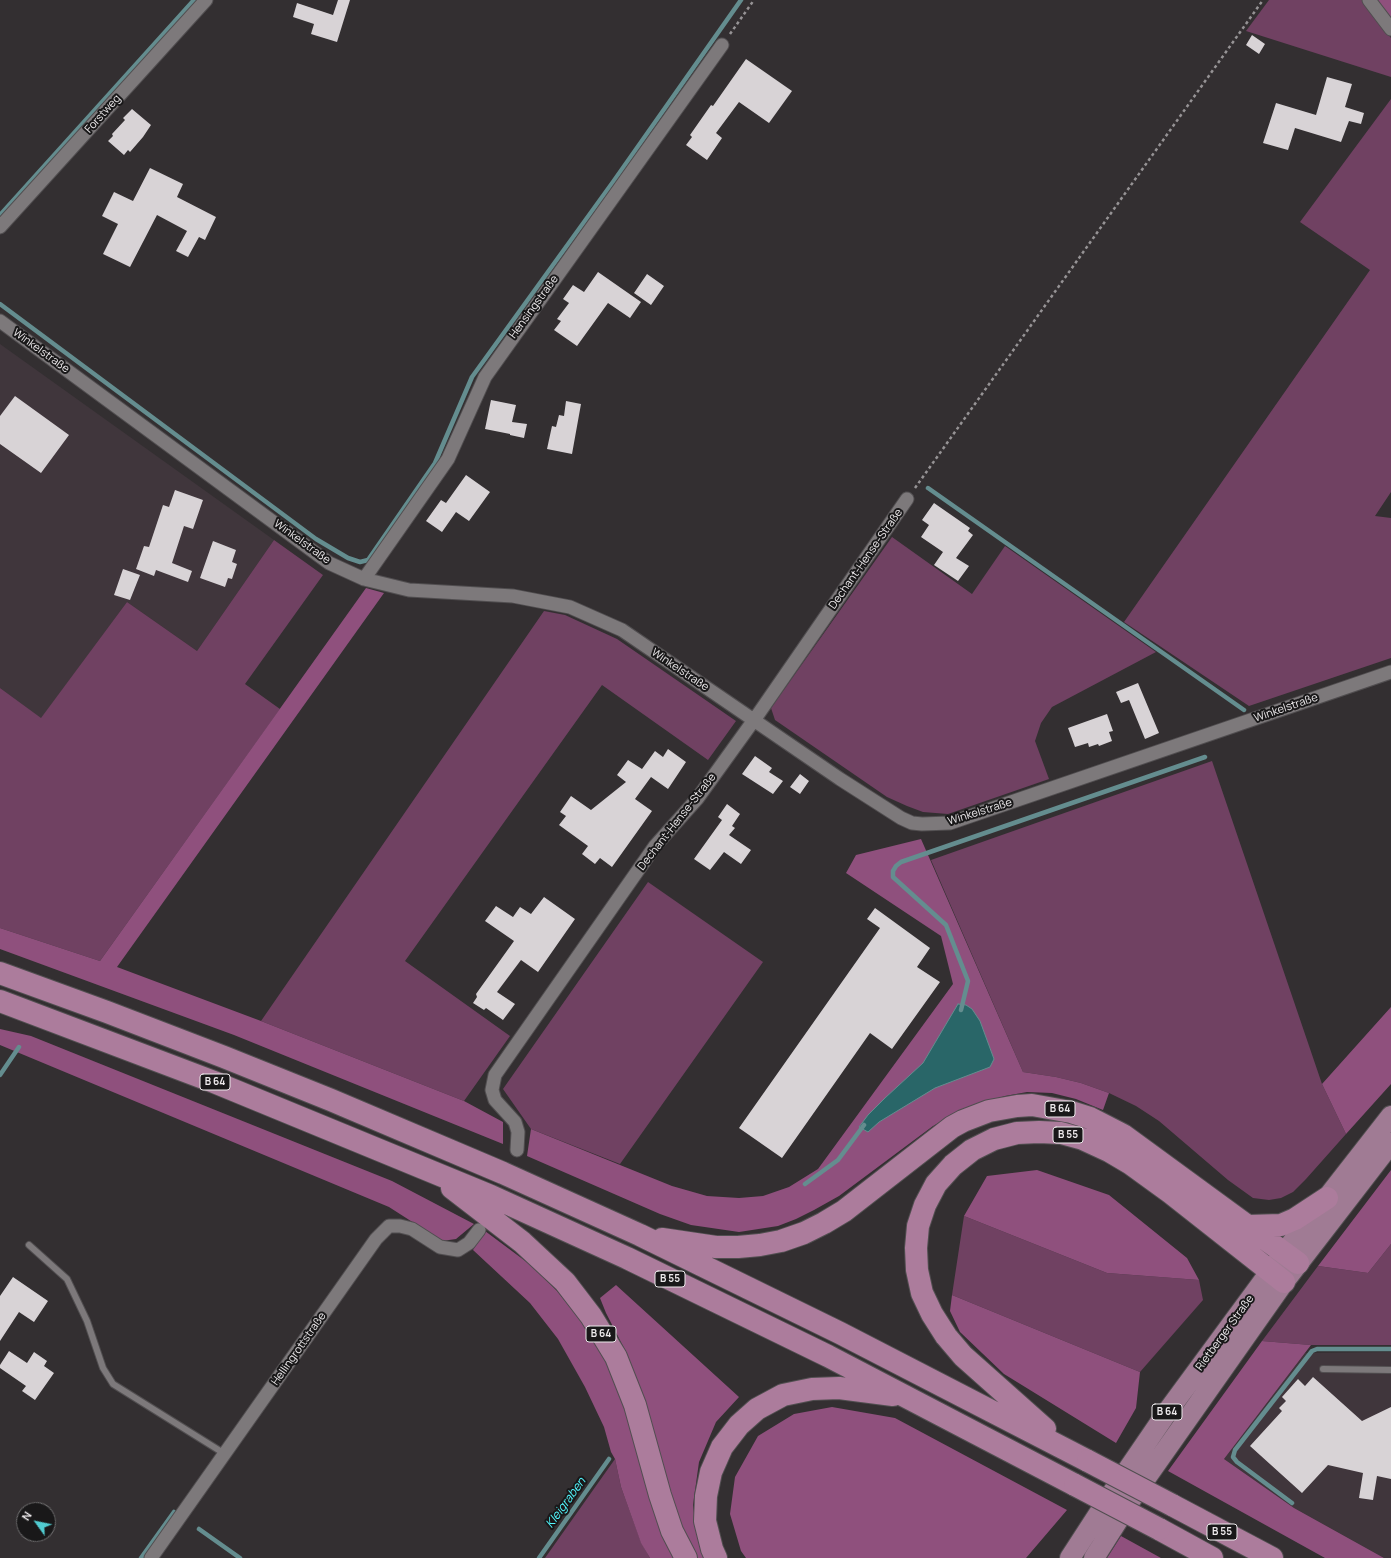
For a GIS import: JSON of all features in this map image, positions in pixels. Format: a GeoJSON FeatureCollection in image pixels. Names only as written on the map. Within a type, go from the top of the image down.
{"type":"FeatureCollection","features":[{"type":"Feature","properties":{"kind":"highway","name":"B 64"},"geometry":{"type":"LineString","coordinates":[[0,974],[107,1012],[331,1100],[503,1173],[640,1235],[723,1247],[760,1245],[781,1241],[804,1233],[844,1211],[926,1146],[963,1121],[989,1111],[1032,1105],[1071,1112],[1107,1126],[1138,1145],[1291,1258]]}},
{"type":"Feature","properties":{"kind":"highway","name":"B 64"},"geometry":{"type":"LineString","coordinates":[[0,1002],[214,1082],[428,1169],[522,1242],[565,1282],[590,1316],[616,1358],[635,1405],[672,1531],[686,1558]]}},
{"type":"Feature","properties":{"kind":"highway","name":"B 55"},"geometry":{"type":"LineString","coordinates":[[1079,1456],[963,1356],[946,1336],[932,1314],[922,1293],[917,1270],[916,1248],[918,1226],[925,1205],[936,1184],[953,1165],[972,1150],[994,1139],[1017,1133],[1061,1133],[1082,1139],[1109,1151],[1131,1164],[1277,1276]]}},
{"type":"Feature","properties":{"kind":"highway","name":"B 55"},"geometry":{"type":"LineString","coordinates":[[428,1169],[627,1258],[908,1397],[1212,1558]]}},
{"type":"Feature","properties":{"kind":"highway","name":"B 64"},"geometry":{"type":"LineString","coordinates":[[1248,1226],[1281,1225],[1295,1219],[1327,1198]]}},
{"type":"Feature","properties":{"kind":"highway","name":"B 55"},"geometry":{"type":"LineString","coordinates":[[640,1235],[907,1367],[1272,1558]]}},
{"type":"Feature","properties":{"kind":"highway","name":"B 55"},"geometry":{"type":"LineString","coordinates":[[716,1558],[705,1521],[706,1496],[711,1472],[722,1447],[739,1425],[757,1409],[783,1396],[812,1389],[839,1388],[908,1397]]}},
{"type":"Feature","properties":{"kind":"main road","name":"Rietberger Straße"},"geometry":{"type":"LineString","coordinates":[[1291,1258],[1327,1198],[1391,1116]]}},
{"type":"Feature","properties":{"kind":"main road","name":"Rietberger Straße"},"geometry":{"type":"LineString","coordinates":[[1070,1558],[1170,1408],[1291,1258],[1391,1143]]}},
{"type":"Feature","properties":{"kind":"main road","name":"Rietberger Straße"},"geometry":{"type":"LineString","coordinates":[[1094,1558],[1277,1276]]}},
{"type":"Feature","properties":{"kind":"street","name":"Forstweg"},"geometry":{"type":"LineString","coordinates":[[0,227],[206,0]]}},
{"type":"Feature","properties":{"kind":"street"},"geometry":{"type":"LineString","coordinates":[[1369,0],[1391,29]]}},
{"type":"Feature","properties":{"kind":"street","name":"Hensingstraße"},"geometry":{"type":"LineString","coordinates":[[364,579],[448,459],[485,377],[722,45]]}},
{"type":"Feature","properties":{"kind":"street","name":"Winkelstraße"},"geometry":{"type":"LineString","coordinates":[[0,321],[329,563],[364,579],[409,590],[513,596],[570,607],[622,630],[754,721],[901,818],[922,824],[950,824],[1391,672]]}},
{"type":"Feature","properties":{"kind":"street","name":"Dechant-Hense-Straße"},"geometry":{"type":"LineString","coordinates":[[517,1150],[518,1132],[515,1122],[494,1100],[492,1090],[495,1074],[655,846],[697,799],[754,721],[907,499]]}},
{"type":"Feature","properties":{"kind":"street","name":"Hellingrottstraße"},"geometry":{"type":"LineString","coordinates":[[151,1558],[376,1239],[389,1226],[400,1226],[412,1229],[440,1247],[458,1250],[469,1243],[480,1230]]}},
{"type":"Feature","properties":{"kind":"lane"},"geometry":{"type":"LineString","coordinates":[[29,1245],[67,1279],[87,1321],[103,1368],[113,1384],[225,1454]]}},
{"type":"Feature","properties":{"kind":"lane"},"geometry":{"type":"LineString","coordinates":[[1323,1369],[1391,1370]]}},
{"type":"Feature","properties":{"kind":"path"},"geometry":{"type":"LineString","coordinates":[[722,45],[754,0]]}},
{"type":"Feature","properties":{"kind":"path"},"geometry":{"type":"LineString","coordinates":[[907,499],[1263,0]]}},
{"type":"Feature","properties":{"kind":"shaded area"},"geometry":{"type":"Polygon","coordinates":[[[1269,0],[1363,0],[1391,38],[1391,77],[1246,31],[1269,0]]]}},
{"type":"Feature","properties":{"kind":"shaded area"},"geometry":{"type":"Polygon","coordinates":[[[1377,0],[1391,0],[1391,18],[1377,0]]]}},
{"type":"Feature","properties":{"kind":"shaded area"},"geometry":{"type":"Polygon","coordinates":[[[1391,99],[1391,492],[1375,516],[1391,518],[1391,658],[1249,706],[1124,622],[1370,270],[1300,222],[1391,99]]]}},
{"type":"Feature","properties":{"kind":"shaded area"},"geometry":{"type":"Polygon","coordinates":[[[0,344],[274,540],[197,651],[127,602],[41,719],[0,688],[0,344]]]}},
{"type":"Feature","properties":{"kind":"shaded area"},"geometry":{"type":"Polygon","coordinates":[[[892,537],[972,594],[1005,546],[1156,652],[1052,707],[1041,723],[1035,741],[1049,779],[948,814],[923,812],[887,797],[775,720],[771,708],[892,537]]]}},
{"type":"Feature","properties":{"kind":"shaded area"},"geometry":{"type":"Polygon","coordinates":[[[274,540],[323,575],[245,684],[280,709],[100,961],[0,928],[0,688],[41,718],[127,602],[197,651],[274,540]]]}},
{"type":"Feature","properties":{"kind":"shaded area"},"geometry":{"type":"Polygon","coordinates":[[[366,588],[384,593],[117,967],[261,1021],[464,1101],[503,1122],[503,1144],[234,1035],[0,949],[0,928],[100,961],[366,588]]]}},
{"type":"Feature","properties":{"kind":"shaded area"},"geometry":{"type":"Polygon","coordinates":[[[544,611],[565,615],[617,639],[736,721],[708,760],[602,685],[405,961],[510,1036],[464,1101],[261,1021],[544,611]]]}},
{"type":"Feature","properties":{"kind":"shaded area"},"geometry":{"type":"Polygon","coordinates":[[[1212,761],[1322,1084],[1346,1134],[1293,1192],[1281,1198],[1269,1200],[1253,1198],[1228,1180],[1159,1121],[1136,1106],[1109,1093],[1081,1083],[1056,1077],[1023,1072],[931,860],[1212,761]]]}},
{"type":"Feature","properties":{"kind":"shaded area"},"geometry":{"type":"Polygon","coordinates":[[[921,839],[1023,1072],[1056,1077],[1081,1083],[1109,1093],[1103,1110],[1076,1099],[1052,1093],[1027,1092],[1005,1096],[978,1104],[956,1113],[933,1126],[839,1196],[814,1210],[778,1226],[739,1232],[691,1225],[660,1214],[527,1156],[531,1129],[672,1186],[707,1196],[739,1198],[763,1196],[789,1187],[818,1169],[953,984],[941,936],[846,873],[856,855],[921,839]]]}},
{"type":"Feature","properties":{"kind":"shaded area"},"geometry":{"type":"Polygon","coordinates":[[[648,882],[763,962],[620,1164],[531,1129],[503,1089],[648,882]]]}},
{"type":"Feature","properties":{"kind":"shaded area"},"geometry":{"type":"Polygon","coordinates":[[[1391,1007],[1391,1084],[1346,1134],[1322,1084],[1391,1007]]]}},
{"type":"Feature","properties":{"kind":"shaded area"},"geometry":{"type":"Polygon","coordinates":[[[0,1029],[31,1036],[392,1181],[474,1224],[456,1239],[442,1241],[389,1207],[0,1045],[0,1029]]]}},
{"type":"Feature","properties":{"kind":"shaded area"},"geometry":{"type":"Polygon","coordinates":[[[1037,1170],[1109,1195],[1187,1258],[1199,1280],[1107,1273],[964,1216],[987,1176],[1037,1170]]]}},
{"type":"Feature","properties":{"kind":"shaded area"},"geometry":{"type":"Polygon","coordinates":[[[1391,1170],[1391,1244],[1368,1273],[1318,1266],[1391,1170]]]}},
{"type":"Feature","properties":{"kind":"shaded area"},"geometry":{"type":"Polygon","coordinates":[[[964,1216],[1107,1273],[1199,1280],[1203,1300],[1140,1372],[952,1295],[964,1216]]]}},
{"type":"Feature","properties":{"kind":"shaded area"},"geometry":{"type":"Polygon","coordinates":[[[485,1231],[532,1266],[557,1291],[582,1322],[607,1363],[626,1406],[674,1558],[650,1558],[641,1543],[621,1487],[615,1459],[611,1452],[604,1427],[585,1387],[558,1339],[530,1303],[473,1250],[485,1231]]]}},
{"type":"Feature","properties":{"kind":"shaded area"},"geometry":{"type":"Polygon","coordinates":[[[1391,1244],[1391,1345],[1311,1345],[1262,1341],[1318,1266],[1368,1273],[1391,1244]]]}},
{"type":"Feature","properties":{"kind":"shaded area"},"geometry":{"type":"Polygon","coordinates":[[[616,1285],[739,1397],[716,1422],[699,1462],[693,1505],[695,1522],[705,1558],[695,1558],[680,1531],[644,1403],[625,1350],[600,1298],[616,1285]]]}},
{"type":"Feature","properties":{"kind":"shaded area"},"geometry":{"type":"Polygon","coordinates":[[[952,1295],[1140,1372],[1136,1408],[1116,1443],[1004,1374],[960,1332],[950,1311],[952,1295]]]}},
{"type":"Feature","properties":{"kind":"shaded area"},"geometry":{"type":"Polygon","coordinates":[[[1262,1341],[1311,1345],[1224,1459],[1294,1508],[1384,1558],[1325,1558],[1168,1471],[1262,1341]]]}},
{"type":"Feature","properties":{"kind":"shaded area"},"geometry":{"type":"Polygon","coordinates":[[[1391,1352],[1391,1558],[1384,1558],[1294,1508],[1224,1459],[1305,1353],[1391,1352]]]}},
{"type":"Feature","properties":{"kind":"shaded area"},"geometry":{"type":"Polygon","coordinates":[[[832,1407],[895,1418],[1067,1510],[1026,1558],[746,1558],[741,1551],[730,1514],[735,1477],[758,1436],[794,1414],[832,1407]]]}},
{"type":"Feature","properties":{"kind":"shaded area"},"geometry":{"type":"Polygon","coordinates":[[[615,1459],[621,1487],[641,1542],[650,1558],[545,1558],[615,1459]]]}},
{"type":"Feature","properties":{"kind":"shaded area"},"geometry":{"type":"Polygon","coordinates":[[[1121,1536],[1161,1558],[1107,1558],[1121,1536]]]}},
{"type":"Feature","properties":{"kind":"water"},"geometry":{"type":"Polygon","coordinates":[[[958,1004],[966,1005],[972,1009],[980,1021],[994,1059],[990,1067],[935,1088],[879,1122],[868,1132],[859,1127],[868,1115],[885,1098],[923,1063],[958,1004]]]}},
{"type":"Feature","properties":{"kind":"building"},"geometry":{"type":"Polygon","coordinates":[[[338,0],[350,0],[337,42],[311,34],[314,24],[293,17],[297,3],[333,15],[338,0]]]}},
{"type":"Feature","properties":{"kind":"building"},"geometry":{"type":"Polygon","coordinates":[[[1252,35],[1265,44],[1259,54],[1246,45],[1252,35]]]}},
{"type":"Feature","properties":{"kind":"building"},"geometry":{"type":"Polygon","coordinates":[[[746,59],[792,91],[769,123],[739,102],[716,133],[722,138],[707,160],[686,145],[692,137],[690,135],[711,105],[713,106],[746,59]]]}},
{"type":"Feature","properties":{"kind":"building"},"geometry":{"type":"Polygon","coordinates":[[[1327,77],[1352,84],[1345,107],[1364,113],[1361,124],[1349,121],[1341,142],[1295,128],[1288,150],[1263,143],[1276,103],[1316,115],[1327,77]]]}},
{"type":"Feature","properties":{"kind":"building"},"geometry":{"type":"Polygon","coordinates":[[[132,109],[151,125],[130,152],[128,150],[124,155],[108,141],[113,136],[112,134],[125,120],[123,118],[132,109]]]}},
{"type":"Feature","properties":{"kind":"building"},"geometry":{"type":"Polygon","coordinates":[[[150,168],[183,184],[177,197],[216,217],[205,240],[199,237],[188,257],[176,251],[187,231],[157,215],[130,267],[103,254],[118,224],[102,216],[114,192],[133,201],[150,168]]]}},
{"type":"Feature","properties":{"kind":"building"},"geometry":{"type":"Polygon","coordinates":[[[598,272],[641,302],[630,318],[608,303],[577,346],[554,330],[561,321],[557,319],[569,303],[563,299],[573,285],[584,292],[598,272]]]}},
{"type":"Feature","properties":{"kind":"building"},"geometry":{"type":"Polygon","coordinates":[[[647,274],[664,286],[651,305],[634,293],[647,274]]]}},
{"type":"Feature","properties":{"kind":"building"},"geometry":{"type":"Polygon","coordinates":[[[15,396],[69,435],[41,473],[0,444],[0,416],[15,396]]]}},
{"type":"Feature","properties":{"kind":"building"},"geometry":{"type":"Polygon","coordinates":[[[491,400],[516,405],[512,422],[527,424],[524,438],[485,429],[491,400]]]}},
{"type":"Feature","properties":{"kind":"building"},"geometry":{"type":"Polygon","coordinates":[[[566,401],[581,404],[572,454],[547,449],[552,426],[556,427],[559,415],[564,416],[566,401]]]}},
{"type":"Feature","properties":{"kind":"building"},"geometry":{"type":"Polygon","coordinates":[[[466,475],[490,492],[469,521],[456,512],[442,532],[426,521],[441,500],[446,503],[466,475]]]}},
{"type":"Feature","properties":{"kind":"building"},"geometry":{"type":"Polygon","coordinates":[[[175,490],[203,500],[193,529],[184,526],[172,563],[192,571],[188,582],[156,570],[154,576],[136,569],[144,546],[149,547],[163,505],[169,507],[175,490]]]}},
{"type":"Feature","properties":{"kind":"building"},"geometry":{"type":"Polygon","coordinates":[[[934,503],[970,528],[968,531],[973,535],[956,558],[969,566],[958,581],[934,565],[943,552],[921,537],[929,525],[922,520],[934,503]]]}},
{"type":"Feature","properties":{"kind":"building"},"geometry":{"type":"Polygon","coordinates":[[[213,541],[236,550],[232,562],[237,564],[232,579],[228,578],[225,587],[200,578],[213,541]]]}},
{"type":"Feature","properties":{"kind":"building"},"geometry":{"type":"Polygon","coordinates":[[[123,569],[140,575],[130,600],[114,595],[123,569]]]}},
{"type":"Feature","properties":{"kind":"building"},"geometry":{"type":"Polygon","coordinates":[[[1138,683],[1159,733],[1145,739],[1129,700],[1121,703],[1116,692],[1138,683]]]}},
{"type":"Feature","properties":{"kind":"building"},"geometry":{"type":"Polygon","coordinates":[[[1107,714],[1113,731],[1109,732],[1112,741],[1099,746],[1098,744],[1089,747],[1088,743],[1075,747],[1068,728],[1107,714]]]}},
{"type":"Feature","properties":{"kind":"building"},"geometry":{"type":"Polygon","coordinates":[[[668,749],[686,762],[668,789],[651,777],[635,799],[652,811],[612,867],[600,858],[595,864],[582,854],[588,846],[559,825],[566,816],[560,812],[571,796],[591,810],[626,782],[617,775],[628,760],[642,769],[655,751],[663,757],[668,749]]]}},
{"type":"Feature","properties":{"kind":"building"},"geometry":{"type":"Polygon","coordinates":[[[755,756],[772,768],[769,772],[783,781],[773,794],[742,774],[755,756]]]}},
{"type":"Feature","properties":{"kind":"building"},"geometry":{"type":"Polygon","coordinates":[[[800,774],[809,781],[800,794],[790,787],[800,774]]]}},
{"type":"Feature","properties":{"kind":"building"},"geometry":{"type":"Polygon","coordinates":[[[727,804],[740,814],[732,826],[735,828],[729,835],[751,850],[741,864],[724,852],[710,870],[694,859],[722,820],[718,817],[727,804]]]}},
{"type":"Feature","properties":{"kind":"building"},"geometry":{"type":"Polygon","coordinates":[[[544,897],[575,919],[538,972],[521,960],[497,992],[515,1004],[503,1020],[486,1008],[484,1010],[473,1003],[477,997],[476,994],[514,941],[485,921],[496,906],[513,917],[520,907],[531,914],[544,897]]]}},
{"type":"Feature","properties":{"kind":"building"},"geometry":{"type":"Polygon","coordinates":[[[875,908],[930,948],[917,967],[940,982],[892,1049],[870,1033],[782,1158],[739,1128],[880,928],[867,919],[875,908]]]}},
{"type":"Feature","properties":{"kind":"building"},"geometry":{"type":"Polygon","coordinates":[[[13,1277],[48,1301],[34,1322],[19,1312],[0,1341],[0,1296],[13,1277]]]}},
{"type":"Feature","properties":{"kind":"building"},"geometry":{"type":"Polygon","coordinates":[[[9,1351],[27,1363],[34,1352],[47,1361],[44,1366],[54,1373],[35,1400],[22,1391],[26,1386],[0,1368],[0,1365],[9,1351]]]}},
{"type":"Feature","properties":{"kind":"building"},"geometry":{"type":"Polygon","coordinates":[[[1313,1377],[1362,1421],[1391,1407],[1391,1479],[1377,1476],[1373,1500],[1359,1498],[1363,1473],[1328,1465],[1302,1493],[1250,1446],[1282,1411],[1279,1408],[1286,1401],[1282,1397],[1298,1379],[1305,1386],[1313,1377]]]}},
{"type":"Feature","properties":{"kind":"waterway"},"geometry":{"type":"LineString","coordinates":[[0,215],[194,0]]}},
{"type":"Feature","properties":{"kind":"waterway"},"geometry":{"type":"LineString","coordinates":[[0,304],[316,539],[348,558],[360,562],[368,560],[435,463],[472,377],[613,182],[741,0]]}},
{"type":"Feature","properties":{"kind":"waterway"},"geometry":{"type":"LineString","coordinates":[[928,488],[1244,710]]}},
{"type":"Feature","properties":{"kind":"waterway"},"geometry":{"type":"LineString","coordinates":[[961,1010],[968,981],[946,925],[893,877],[893,871],[896,866],[901,862],[1205,757]]}},
{"type":"Feature","properties":{"kind":"waterway","name":"Kleigraben"},"geometry":{"type":"LineString","coordinates":[[0,1075],[19,1047]]}},
{"type":"Feature","properties":{"kind":"waterway","name":"Kleigraben"},"geometry":{"type":"LineString","coordinates":[[805,1184],[838,1160],[864,1125]]}},
{"type":"Feature","properties":{"kind":"waterway"},"geometry":{"type":"LineString","coordinates":[[1292,1503],[1237,1462],[1233,1457],[1235,1450],[1312,1351],[1317,1349],[1391,1349]]}},
{"type":"Feature","properties":{"kind":"waterway","name":"Kleigraben"},"geometry":{"type":"LineString","coordinates":[[539,1558],[609,1459]]}},
{"type":"Feature","properties":{"kind":"waterway","name":"Kleigraben"},"geometry":{"type":"LineString","coordinates":[[141,1558],[174,1512]]}},
{"type":"Feature","properties":{"kind":"waterway","name":"Kleigraben"},"geometry":{"type":"LineString","coordinates":[[199,1529],[240,1558]]}}]}
